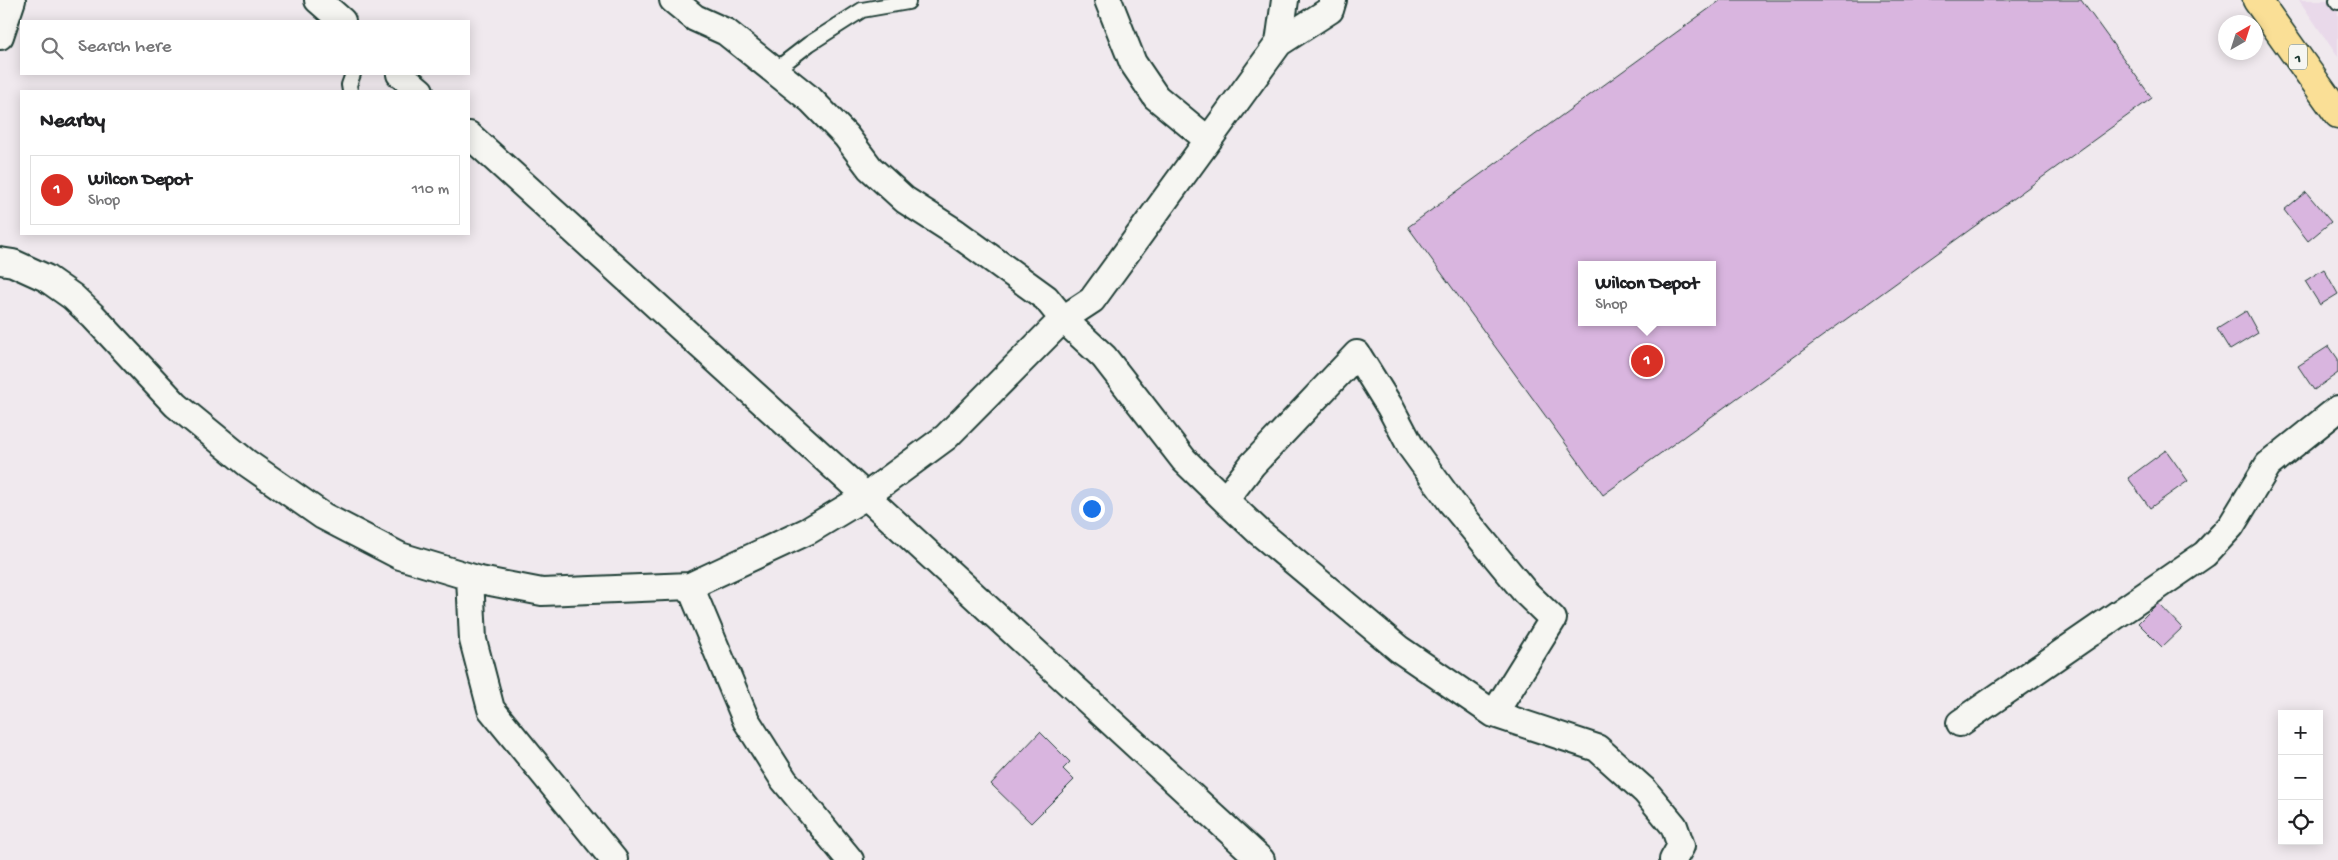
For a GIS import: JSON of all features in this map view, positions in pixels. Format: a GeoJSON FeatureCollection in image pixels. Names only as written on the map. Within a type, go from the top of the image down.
{"type":"FeatureCollection","features":[{"type":"Feature","properties":{"kind":"highway","name":"1"},"geometry":{"type":"LineString","coordinates":[[2258,0],[2338,114]]}},
{"type":"Feature","properties":{"kind":"street"},"geometry":{"type":"LineString","coordinates":[[0,36],[12,0]]}},
{"type":"Feature","properties":{"kind":"street"},"geometry":{"type":"LineString","coordinates":[[318,0],[341,20]]}},
{"type":"Feature","properties":{"kind":"street"},"geometry":{"type":"LineString","coordinates":[[673,0],[695,18],[726,32],[811,100],[846,136],[870,168],[905,200],[955,232],[1046,298],[1063,319],[1104,357],[1184,460],[1259,532],[1399,649],[1494,714],[1597,748],[1619,766],[1645,791],[1674,826],[1681,846],[1673,860]]}},
{"type":"Feature","properties":{"kind":"street"},"geometry":{"type":"LineString","coordinates":[[1108,0],[1133,63],[1156,97],[1208,140]]}},
{"type":"Feature","properties":{"kind":"street"},"geometry":{"type":"LineString","coordinates":[[1279,43],[1284,0]]}},
{"type":"Feature","properties":{"kind":"street"},"geometry":{"type":"LineString","coordinates":[[0,261],[12,263],[46,278],[73,297],[176,406],[247,463],[323,516],[400,556],[470,577],[542,592],[690,586],[808,531],[866,496],[946,437],[1063,319],[1092,300],[1279,43],[1330,10],[1333,0]]}},
{"type":"Feature","properties":{"kind":"street"},"geometry":{"type":"LineString","coordinates":[[401,75],[419,90]]}},
{"type":"Feature","properties":{"kind":"street"},"geometry":{"type":"LineString","coordinates":[[474,146],[866,496],[1261,860]]}},
{"type":"Feature","properties":{"kind":"street"},"geometry":{"type":"LineString","coordinates":[[1225,500],[1252,465],[1357,354],[1390,407],[1411,447],[1451,502],[1525,592],[1553,619],[1494,714]]}},
{"type":"Feature","properties":{"kind":"street"},"geometry":{"type":"LineString","coordinates":[[1960,723],[2205,554],[2231,526],[2268,465],[2338,409]]}},
{"type":"Feature","properties":{"kind":"street"},"geometry":{"type":"LineString","coordinates":[[470,577],[473,640],[491,709],[614,860]]}},
{"type":"Feature","properties":{"kind":"street"},"geometry":{"type":"LineString","coordinates":[[690,586],[746,720],[784,780],[850,860]]}},
{"type":"Feature","properties":{"kind":"lane"},"geometry":{"type":"LineString","coordinates":[[774,71],[808,44],[862,10],[908,2]]}},
{"type":"Feature","properties":{"kind":"lane"},"geometry":{"type":"LineString","coordinates":[[350,90],[349,85],[353,75]]}},
{"type":"Feature","properties":{"kind":"shaded area"},"geometry":{"type":"Polygon","coordinates":[[[2299,0],[2338,0],[2338,57],[2299,0]]]}},
{"type":"Feature","properties":{"kind":"building"},"geometry":{"type":"Polygon","coordinates":[[[1721,0],[2081,0],[2152,98],[1603,495],[1408,227],[1721,0]]]}},
{"type":"Feature","properties":{"kind":"building"},"geometry":{"type":"Polygon","coordinates":[[[2306,192],[2331,222],[2308,241],[2284,210],[2306,192]]]}},
{"type":"Feature","properties":{"kind":"building"},"geometry":{"type":"Polygon","coordinates":[[[2324,269],[2338,294],[2320,305],[2305,281],[2324,269]]]}},
{"type":"Feature","properties":{"kind":"building"},"geometry":{"type":"Polygon","coordinates":[[[2246,311],[2258,333],[2230,350],[2217,329],[2246,311]]]}},
{"type":"Feature","properties":{"kind":"building"},"geometry":{"type":"Polygon","coordinates":[[[2329,346],[2338,359],[2338,373],[2314,390],[2298,366],[2329,346]]]}},
{"type":"Feature","properties":{"kind":"building"},"geometry":{"type":"Polygon","coordinates":[[[2166,450],[2188,481],[2150,508],[2128,478],[2166,450]]]}},
{"type":"Feature","properties":{"kind":"building"},"geometry":{"type":"Polygon","coordinates":[[[2158,603],[2182,628],[2162,647],[2138,623],[2158,603]]]}},
{"type":"Feature","properties":{"kind":"building"},"geometry":{"type":"Polygon","coordinates":[[[1040,732],[1070,762],[1063,769],[1074,780],[1031,823],[991,784],[1040,732]]]}},
{"type":"Feature","properties":{"kind":"place","name":"Wilcon Depot"},"geometry":{"type":"Point","coordinates":[1647,361]}}]}
